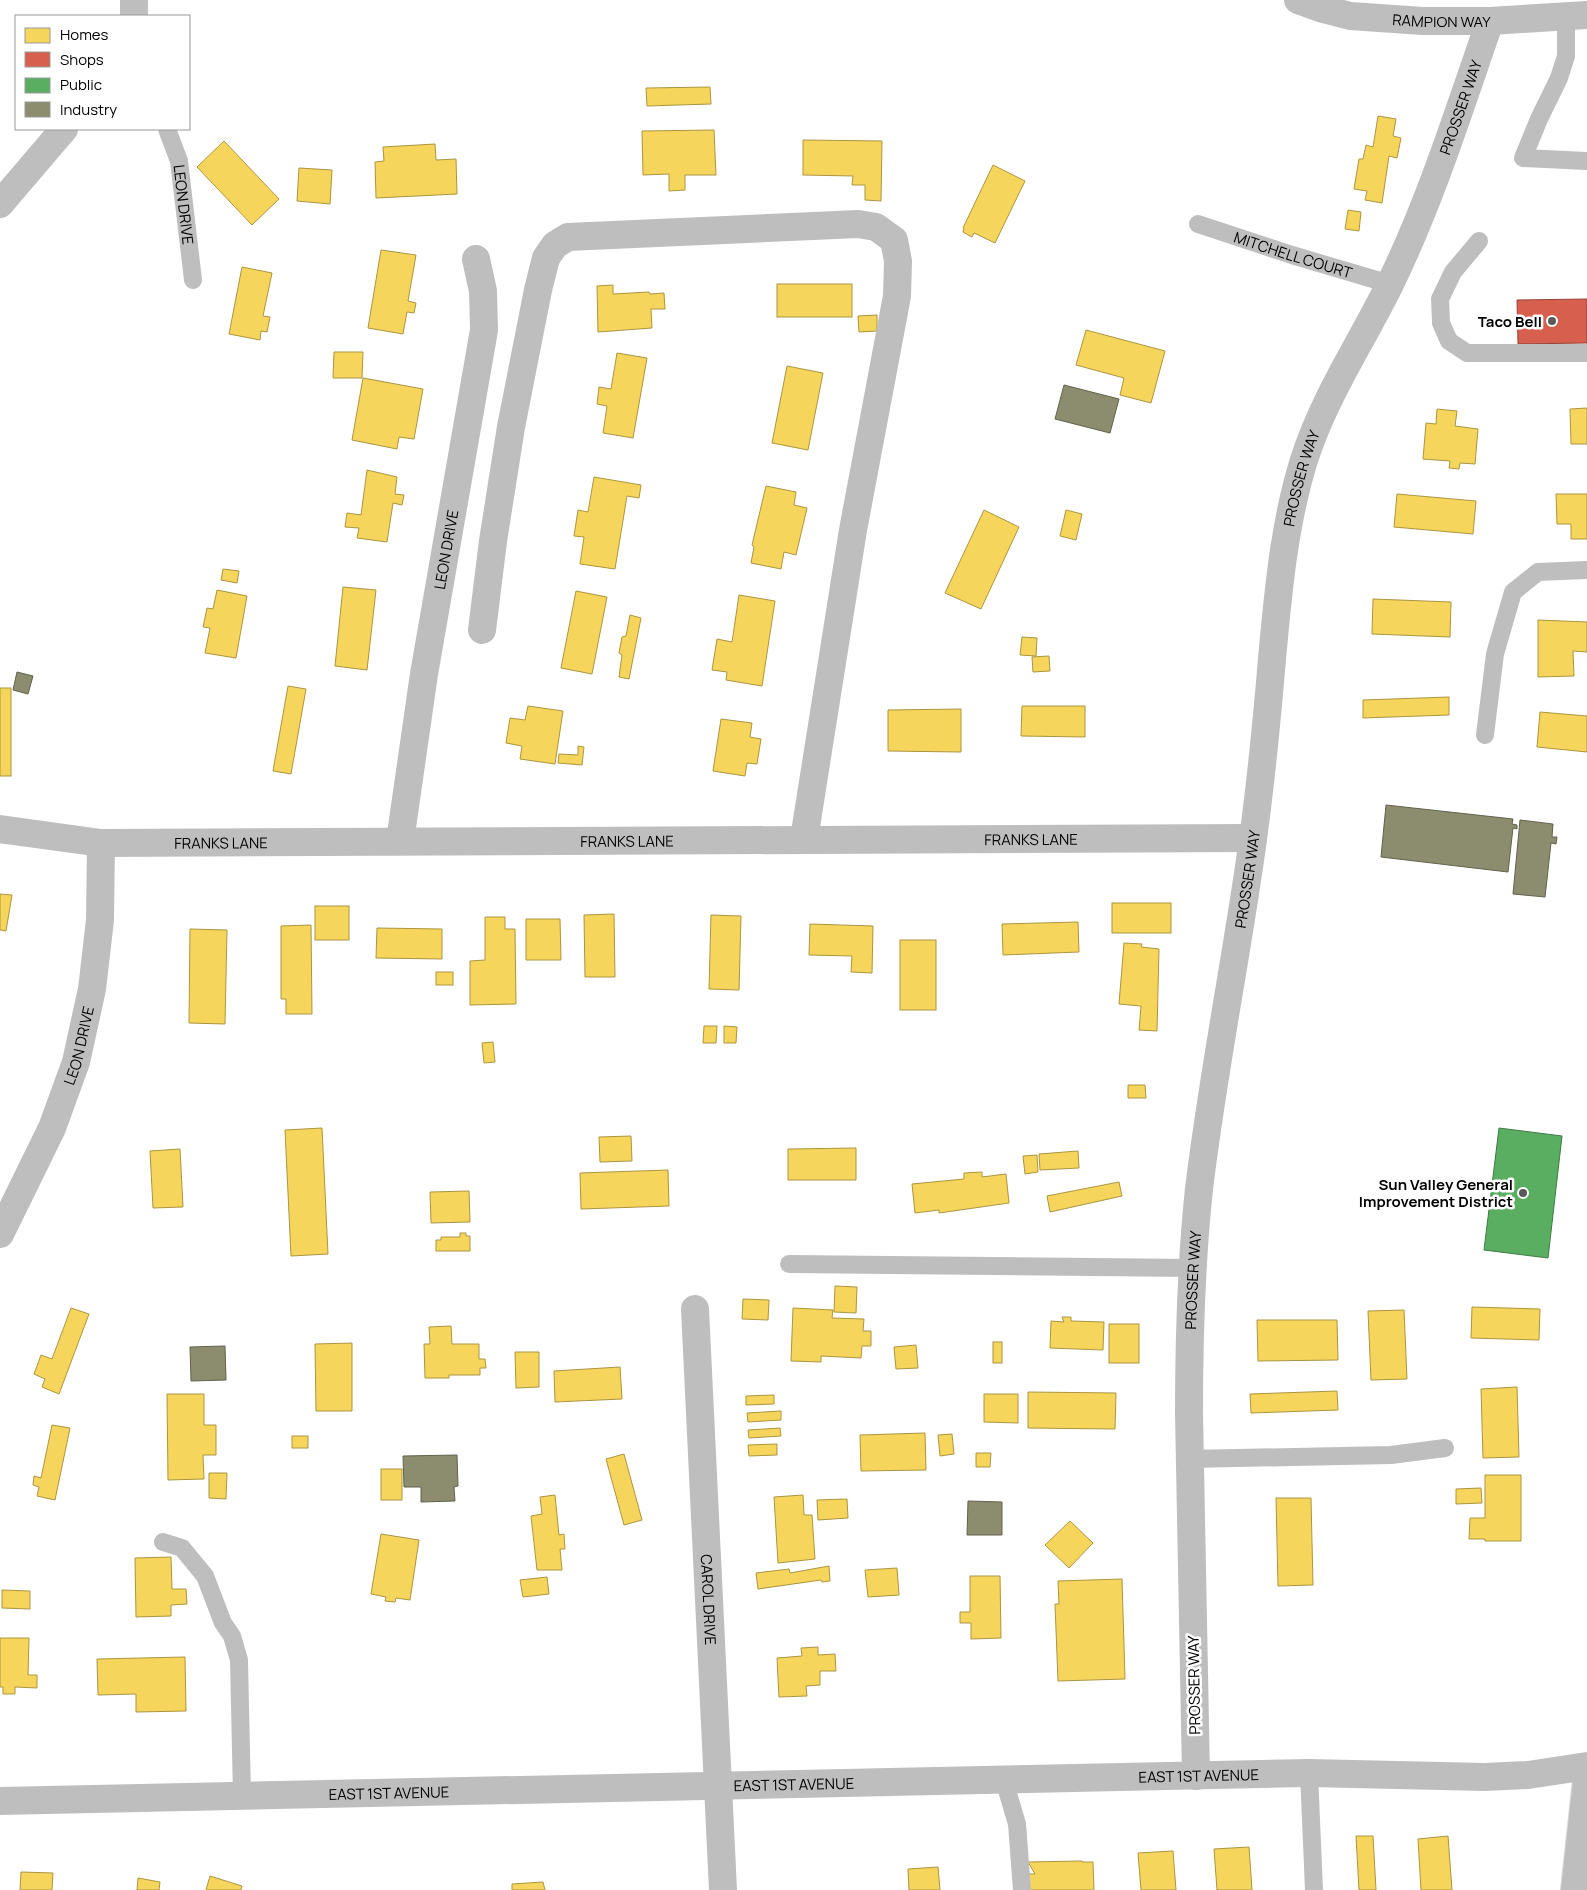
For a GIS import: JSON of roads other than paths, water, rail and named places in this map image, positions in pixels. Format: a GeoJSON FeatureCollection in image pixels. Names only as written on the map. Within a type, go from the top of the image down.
{"type":"FeatureCollection","features":[{"type":"Feature","properties":{"kind":"street"},"geometry":{"type":"LineString","coordinates":[[134,0],[134,15]]}},
{"type":"Feature","properties":{"kind":"street","name":"RAMPION WAY"},"geometry":{"type":"LineString","coordinates":[[1298,0],[1350,16],[1423,21],[1490,21],[1528,9],[1577,16]]}},
{"type":"Feature","properties":{"kind":"street","name":"PROSSER WAY"},"geometry":{"type":"LineString","coordinates":[[1196,1776],[1189,1459],[1189,1354],[1193,1268],[1199,1190],[1206,1135],[1253,838],[1276,614],[1285,553],[1295,497],[1304,461],[1316,427],[1336,383],[1390,284],[1440,164],[1490,21]]}},
{"type":"Feature","properties":{"kind":"street"},"geometry":{"type":"LineString","coordinates":[[0,204],[63,130]]}},
{"type":"Feature","properties":{"kind":"street"},"geometry":{"type":"LineString","coordinates":[[482,630],[493,541],[511,428],[538,290],[546,258],[555,244],[568,237],[858,224],[876,227],[894,240],[898,262],[898,296],[853,530],[804,839]]}},
{"type":"Feature","properties":{"kind":"street","name":"LEON DRIVE"},"geometry":{"type":"LineString","coordinates":[[400,841],[424,674],[484,330],[483,291],[476,260]]}},
{"type":"Feature","properties":{"kind":"street","name":"FRANKS LANE"},"geometry":{"type":"LineString","coordinates":[[0,829],[102,843],[1253,838]]}},
{"type":"Feature","properties":{"kind":"street","name":"LEON DRIVE"},"geometry":{"type":"LineString","coordinates":[[0,1234],[52,1128],[76,1062],[92,989],[100,920],[102,843]]}},
{"type":"Feature","properties":{"kind":"street","name":"CAROL DRIVE"},"geometry":{"type":"LineString","coordinates":[[695,1309],[723,1890]]}},
{"type":"Feature","properties":{"kind":"street","name":"EAST 1ST AVENUE"},"geometry":{"type":"LineString","coordinates":[[0,1801],[1309,1773],[1485,1777],[1528,1775],[1587,1766]]}},
{"type":"Feature","properties":{"kind":"street"},"geometry":{"type":"LineString","coordinates":[[1575,1890],[1587,1780]]}},
{"type":"Feature","properties":{"kind":"lane"},"geometry":{"type":"LineString","coordinates":[[1577,16],[1559,78],[1523,158],[1587,161]]}},
{"type":"Feature","properties":{"kind":"lane","name":"LEON DRIVE"},"geometry":{"type":"LineString","coordinates":[[167,130],[179,161],[193,280]]}},
{"type":"Feature","properties":{"kind":"lane","name":"MITCHELL COURT"},"geometry":{"type":"LineString","coordinates":[[1198,224],[1292,255],[1390,284]]}},
{"type":"Feature","properties":{"kind":"lane"},"geometry":{"type":"LineString","coordinates":[[1479,241],[1453,272],[1440,299],[1441,323],[1449,341],[1467,353],[1587,353]]}},
{"type":"Feature","properties":{"kind":"lane"},"geometry":{"type":"LineString","coordinates":[[1486,735],[1495,654],[1513,592],[1538,572],[1587,570]]}},
{"type":"Feature","properties":{"kind":"lane"},"geometry":{"type":"LineString","coordinates":[[790,1264],[1193,1268]]}},
{"type":"Feature","properties":{"kind":"lane"},"geometry":{"type":"LineString","coordinates":[[1189,1459],[1391,1455],[1445,1448]]}},
{"type":"Feature","properties":{"kind":"lane"},"geometry":{"type":"LineString","coordinates":[[163,1542],[182,1548],[205,1576],[223,1623],[232,1636],[239,1660],[242,1796]]}},
{"type":"Feature","properties":{"kind":"lane"},"geometry":{"type":"LineString","coordinates":[[1309,1773],[1314,1890]]}},
{"type":"Feature","properties":{"kind":"lane"},"geometry":{"type":"LineString","coordinates":[[1004,1780],[1017,1824],[1022,1890]]}},
{"type":"Feature","properties":{"kind":"place","name":"Taco Bell"},"geometry":{"type":"Point","coordinates":[1552,321]}},
{"type":"Feature","properties":{"kind":"place","name":"Sun Valley General Improvement District"},"geometry":{"type":"Point","coordinates":[1523,1193]}}]}
